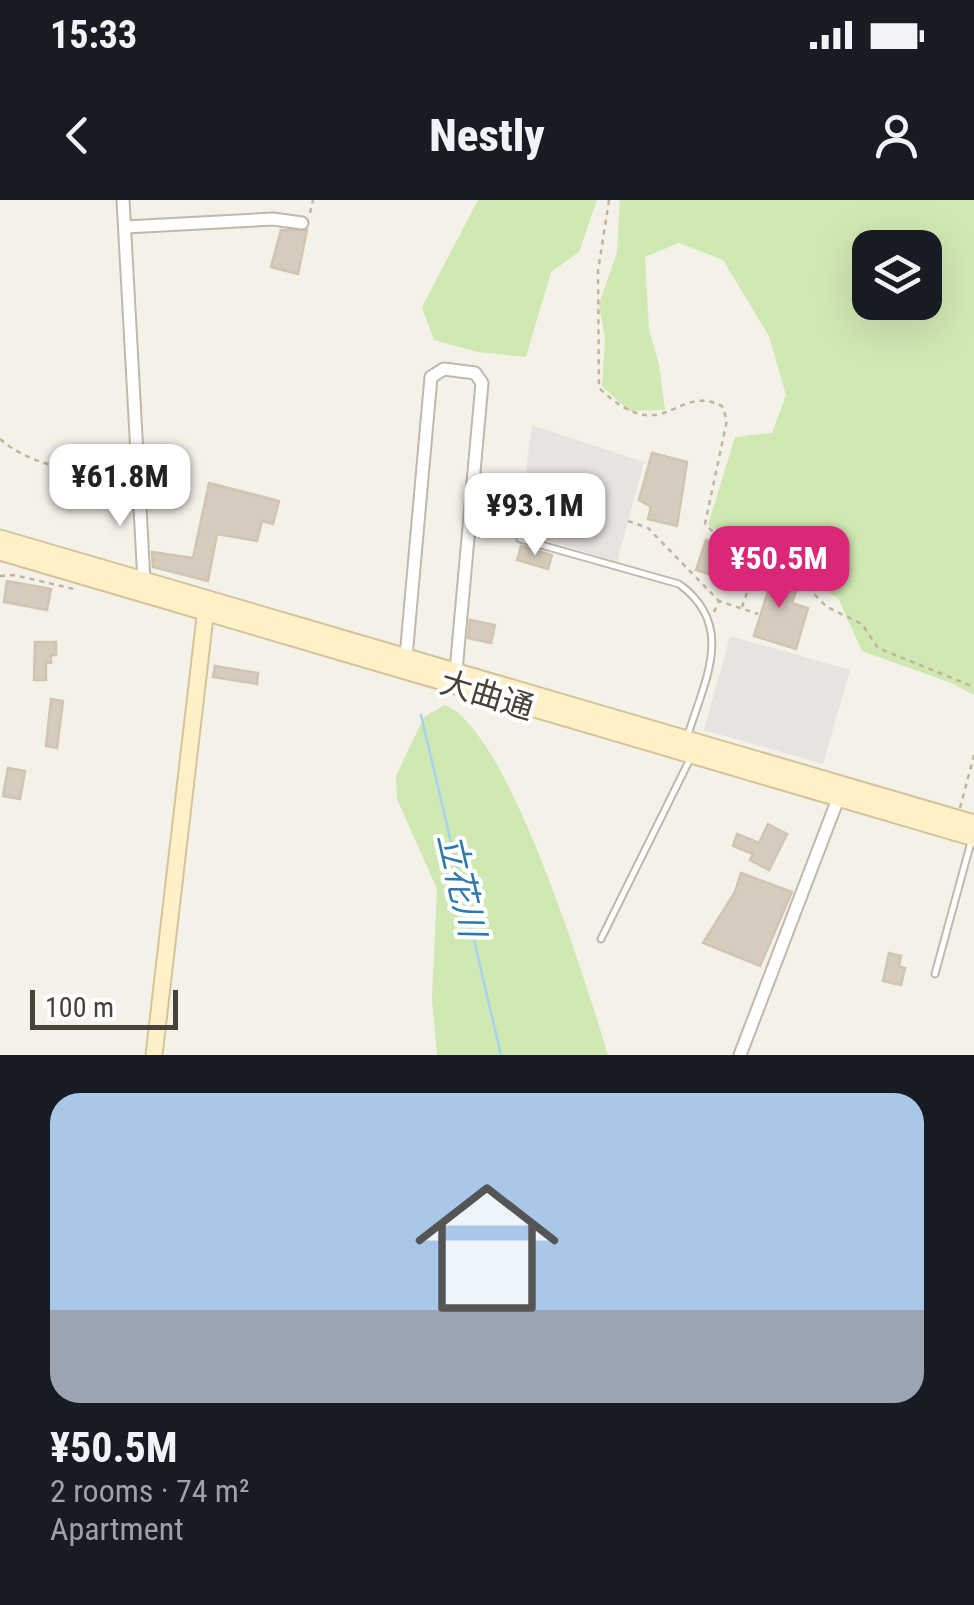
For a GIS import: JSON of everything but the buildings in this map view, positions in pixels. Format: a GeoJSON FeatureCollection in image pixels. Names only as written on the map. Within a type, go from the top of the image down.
{"type":"FeatureCollection","features":[{"type":"Feature","properties":{"kind":"main road","name":"大曲通"},"geometry":{"type":"LineString","coordinates":[[0,538],[144,581],[207,606],[973,833]]}},
{"type":"Feature","properties":{"kind":"main road","name":"大曲通"},"geometry":{"type":"LineString","coordinates":[[0,552],[456,671],[689,748]]}},
{"type":"Feature","properties":{"kind":"main road"},"geometry":{"type":"LineString","coordinates":[[154,1055],[207,606]]}},
{"type":"Feature","properties":{"kind":"main road","name":"大曲通"},"geometry":{"type":"LineString","coordinates":[[840,793],[957,819],[973,833]]}},
{"type":"Feature","properties":{"kind":"street"},"geometry":{"type":"LineString","coordinates":[[123,200],[144,581]]}},
{"type":"Feature","properties":{"kind":"street"},"geometry":{"type":"LineString","coordinates":[[126,227],[273,219],[302,223]]}},
{"type":"Feature","properties":{"kind":"street"},"geometry":{"type":"LineString","coordinates":[[406,657],[431,377],[444,369],[475,374],[482,384],[456,671]]}},
{"type":"Feature","properties":{"kind":"street"},"geometry":{"type":"LineString","coordinates":[[740,1055],[840,793]]}},
{"type":"Feature","properties":{"kind":"lane"},"geometry":{"type":"LineString","coordinates":[[520,539],[679,584],[699,598],[714,633],[689,748],[601,940]]}},
{"type":"Feature","properties":{"kind":"lane"},"geometry":{"type":"LineString","coordinates":[[935,974],[973,833]]}},
{"type":"Feature","properties":{"kind":"path"},"geometry":{"type":"LineString","coordinates":[[302,223],[313,200]]}},
{"type":"Feature","properties":{"kind":"path"},"geometry":{"type":"LineString","coordinates":[[609,200],[598,271],[599,388],[620,408],[642,416],[654,416],[702,400],[722,406],[727,420],[705,524],[713,533],[750,551],[757,566],[741,608]]}},
{"type":"Feature","properties":{"kind":"path"},"geometry":{"type":"LineString","coordinates":[[0,439],[31,460],[97,473],[137,474]]}},
{"type":"Feature","properties":{"kind":"path"},"geometry":{"type":"LineString","coordinates":[[628,521],[648,528],[719,601],[758,614]]}},
{"type":"Feature","properties":{"kind":"path"},"geometry":{"type":"LineString","coordinates":[[757,566],[798,579],[827,607],[862,624],[878,648],[974,687]]}},
{"type":"Feature","properties":{"kind":"path"},"geometry":{"type":"LineString","coordinates":[[0,576],[14,575],[74,590]]}},
{"type":"Feature","properties":{"kind":"path"},"geometry":{"type":"LineString","coordinates":[[709,616],[717,610],[719,601]]}},
{"type":"Feature","properties":{"kind":"path"},"geometry":{"type":"LineString","coordinates":[[957,819],[974,756]]}},
{"type":"Feature","properties":{"kind":"green space"},"geometry":{"type":"Polygon","coordinates":[[[478,200],[597,200],[579,252],[551,272],[526,357],[478,352],[434,340],[422,307],[478,200]]]}},
{"type":"Feature","properties":{"kind":"green space"},"geometry":{"type":"Polygon","coordinates":[[[620,200],[974,200],[974,695],[862,651],[838,598],[708,525],[735,437],[772,433],[786,395],[769,336],[723,260],[679,243],[645,257],[649,330],[659,364],[665,410],[629,411],[602,386],[605,339],[599,304],[617,252],[620,200]]]}},
{"type":"Feature","properties":{"kind":"green space"},"geometry":{"type":"Polygon","coordinates":[[[445,705],[470,724],[495,761],[519,809],[564,921],[608,1055],[437,1055],[432,999],[437,889],[397,799],[396,776],[424,717],[445,705]]]}},
{"type":"Feature","properties":{"kind":"shaded area"},"geometry":{"type":"Polygon","coordinates":[[[532,425],[644,462],[617,562],[518,531],[532,425]]]}},
{"type":"Feature","properties":{"kind":"shaded area"},"geometry":{"type":"Polygon","coordinates":[[[730,636],[850,670],[823,764],[704,730],[730,636]]]}},
{"type":"Feature","properties":{"kind":"waterway","name":"立花川"},"geometry":{"type":"LineString","coordinates":[[421,715],[501,1055]]}}]}
